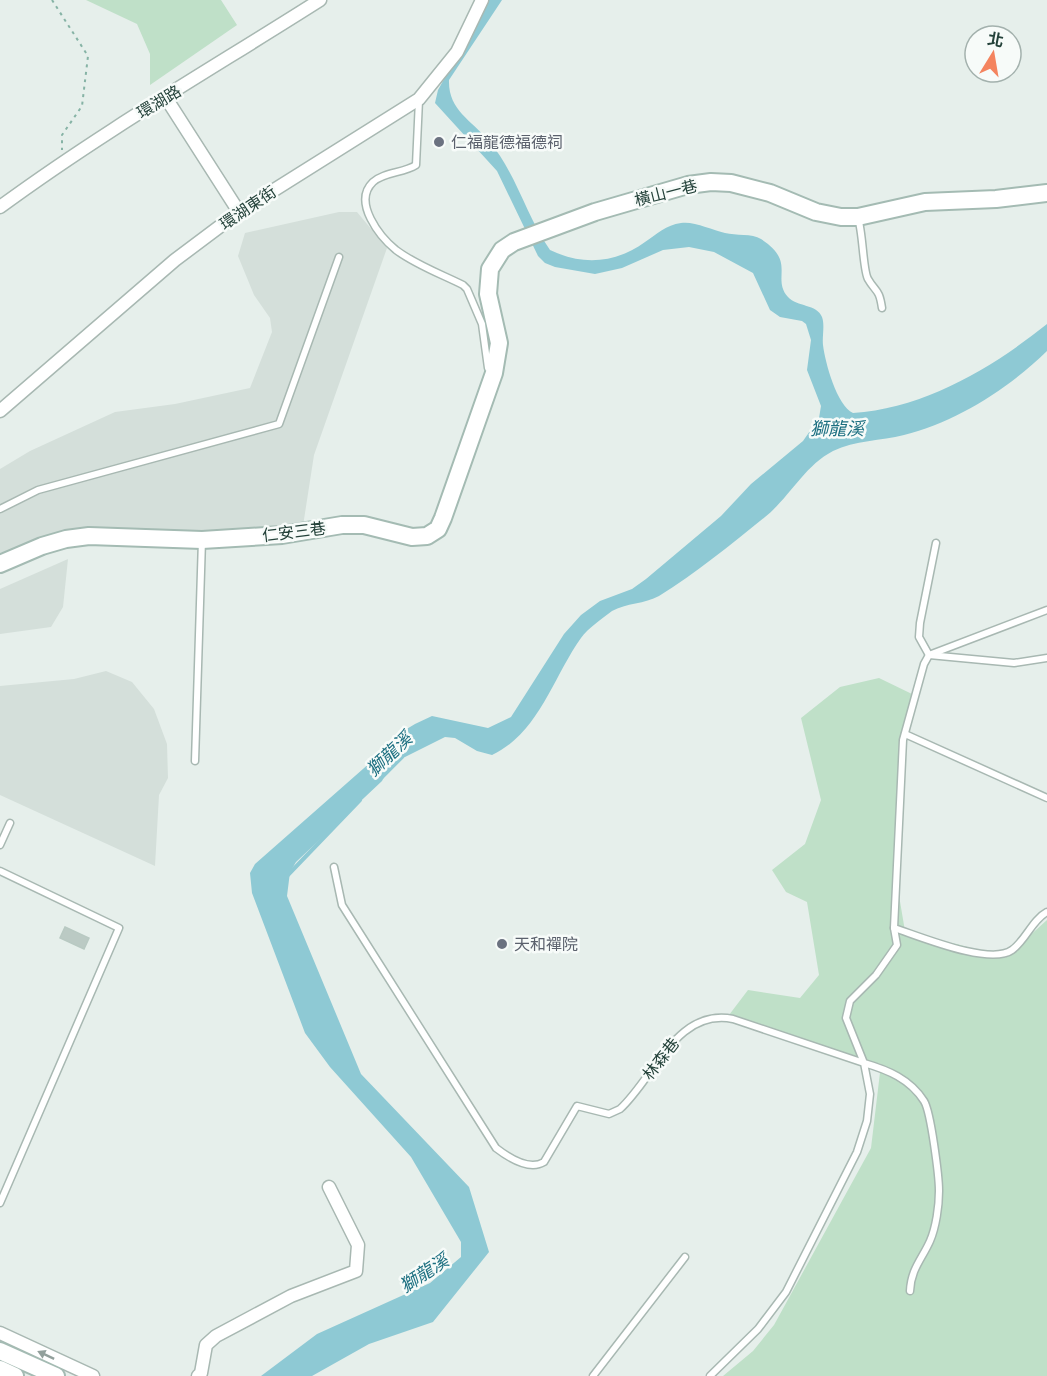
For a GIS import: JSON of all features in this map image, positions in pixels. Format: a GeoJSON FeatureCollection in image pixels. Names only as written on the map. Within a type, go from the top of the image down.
{"type":"FeatureCollection","features":[{"type":"Feature","properties":{"kind":"street","name":"環湖路"},"geometry":{"type":"LineString","coordinates":[[0,207],[61,162],[320,0]]}},
{"type":"Feature","properties":{"kind":"street","name":"環湖東街"},"geometry":{"type":"LineString","coordinates":[[0,411],[175,260],[239,212],[419,99],[457,52],[482,0]]}},
{"type":"Feature","properties":{"kind":"street"},"geometry":{"type":"LineString","coordinates":[[166,98],[239,212]]}},
{"type":"Feature","properties":{"kind":"street","name":"橫山一巷"},"geometry":{"type":"LineString","coordinates":[[489,387],[499,343],[487,283],[490,269],[502,250],[514,242],[595,212],[688,185],[711,182],[731,183],[770,193],[816,212],[858,217],[925,202],[996,199],[1047,193]]}},
{"type":"Feature","properties":{"kind":"street","name":"仁安三巷"},"geometry":{"type":"LineString","coordinates":[[0,564],[66,538],[89,536],[202,540],[282,536],[364,525],[412,537],[427,536],[438,529],[443,518],[489,387]]}},
{"type":"Feature","properties":{"kind":"street"},"geometry":{"type":"LineString","coordinates":[[198,1376],[201,1373],[206,1345],[216,1336],[291,1296],[356,1271],[358,1245],[329,1187]]}},
{"type":"Feature","properties":{"kind":"street"},"geometry":{"type":"LineString","coordinates":[[0,1333],[93,1376]]}},
{"type":"Feature","properties":{"kind":"street"},"geometry":{"type":"LineString","coordinates":[[0,1351],[56,1376]]}},
{"type":"Feature","properties":{"kind":"street"},"geometry":{"type":"LineString","coordinates":[[0,1369],[15,1376]]}},
{"type":"Feature","properties":{"kind":"lane"},"geometry":{"type":"LineString","coordinates":[[419,99],[416,165],[373,182],[366,195],[366,204],[383,237],[397,250],[463,285],[467,290],[484,334],[489,387]]}},
{"type":"Feature","properties":{"kind":"lane"},"geometry":{"type":"LineString","coordinates":[[858,217],[863,233],[868,279],[880,292],[882,308]]}},
{"type":"Feature","properties":{"kind":"lane"},"geometry":{"type":"LineString","coordinates":[[0,509],[38,490],[279,424],[339,257]]}},
{"type":"Feature","properties":{"kind":"lane"},"geometry":{"type":"LineString","coordinates":[[195,761],[202,540]]}},
{"type":"Feature","properties":{"kind":"lane"},"geometry":{"type":"LineString","coordinates":[[929,655],[919,637],[936,543]]}},
{"type":"Feature","properties":{"kind":"lane"},"geometry":{"type":"LineString","coordinates":[[710,1376],[758,1329],[786,1292],[857,1152],[867,1121],[870,1094],[864,1063],[846,1018],[850,1001],[876,975],[897,945],[894,928],[905,734],[924,664],[929,655],[1047,610]]}},
{"type":"Feature","properties":{"kind":"lane"},"geometry":{"type":"LineString","coordinates":[[929,655],[1014,663],[1047,658]]}},
{"type":"Feature","properties":{"kind":"lane"},"geometry":{"type":"LineString","coordinates":[[905,734],[1047,798]]}},
{"type":"Feature","properties":{"kind":"lane"},"geometry":{"type":"LineString","coordinates":[[0,845],[10,823]]}},
{"type":"Feature","properties":{"kind":"lane","name":"林森巷"},"geometry":{"type":"LineString","coordinates":[[334,867],[342,905],[496,1148],[509,1158],[527,1165],[538,1165],[544,1161],[577,1106],[609,1113],[620,1109],[677,1037],[695,1023],[711,1017],[734,1019],[864,1063]]}},
{"type":"Feature","properties":{"kind":"lane"},"geometry":{"type":"LineString","coordinates":[[0,871],[119,928],[0,1203]]}},
{"type":"Feature","properties":{"kind":"lane"},"geometry":{"type":"LineString","coordinates":[[894,928],[977,953],[993,955],[1011,951],[1047,912]]}},
{"type":"Feature","properties":{"kind":"lane"},"geometry":{"type":"LineString","coordinates":[[864,1063],[894,1072],[924,1101],[929,1114],[939,1189],[938,1204],[930,1240],[913,1269],[910,1291]]}},
{"type":"Feature","properties":{"kind":"lane"},"geometry":{"type":"LineString","coordinates":[[593,1376],[685,1257]]}},
{"type":"Feature","properties":{"kind":"path"},"geometry":{"type":"LineString","coordinates":[[52,0],[88,56],[82,106],[63,135],[61,162]]}},
{"type":"Feature","properties":{"kind":"shaded area"},"geometry":{"type":"Polygon","coordinates":[[[339,212],[357,212],[387,248],[314,455],[303,526],[202,535],[63,534],[0,553],[0,469],[30,451],[115,412],[175,404],[250,388],[272,332],[270,318],[254,295],[238,256],[245,233],[339,212]]]}},
{"type":"Feature","properties":{"kind":"shaded area"},"geometry":{"type":"Polygon","coordinates":[[[68,559],[63,607],[51,627],[0,634],[0,589],[68,559]]]}},
{"type":"Feature","properties":{"kind":"shaded area"},"geometry":{"type":"Polygon","coordinates":[[[106,671],[132,682],[154,709],[167,744],[168,778],[159,795],[155,866],[0,795],[0,686],[74,679],[106,671]]]}},
{"type":"Feature","properties":{"kind":"green space"},"geometry":{"type":"Polygon","coordinates":[[[86,0],[221,0],[237,25],[150,85],[150,54],[137,24],[86,0]]]}},
{"type":"Feature","properties":{"kind":"green space"},"geometry":{"type":"Polygon","coordinates":[[[879,678],[912,694],[900,780],[894,866],[906,937],[957,944],[1005,958],[1047,920],[1047,1376],[723,1376],[753,1351],[774,1325],[871,1148],[881,1064],[829,1053],[726,1019],[748,990],[800,998],[819,975],[807,902],[786,892],[772,870],[805,844],[821,800],[801,718],[840,687],[879,678]]]}},
{"type":"Feature","properties":{"kind":"water","name":"獅龍溪"},"geometry":{"type":"Polygon","coordinates":[[[488,0],[502,0],[449,80],[452,99],[456,107],[498,153],[550,250],[587,260],[611,258],[634,249],[666,228],[686,223],[761,239],[778,255],[781,262],[783,290],[788,297],[796,303],[816,310],[822,317],[823,345],[829,372],[842,402],[853,413],[880,410],[906,403],[956,383],[1004,356],[1047,324],[1047,351],[998,391],[943,422],[895,437],[841,447],[823,457],[805,473],[774,509],[700,568],[659,596],[648,601],[623,606],[596,623],[581,638],[571,653],[533,719],[508,745],[492,755],[477,751],[455,738],[445,737],[391,764],[382,781],[296,862],[290,872],[287,896],[361,1074],[469,1187],[489,1252],[433,1322],[369,1344],[312,1376],[261,1376],[317,1334],[430,1283],[461,1257],[461,1242],[411,1157],[330,1067],[305,1033],[252,893],[250,873],[255,864],[380,754],[400,733],[415,724],[432,716],[488,728],[511,717],[564,634],[581,615],[600,601],[632,589],[721,516],[751,484],[803,441],[819,418],[821,406],[807,370],[811,340],[806,324],[802,321],[780,317],[770,310],[753,273],[714,252],[689,247],[663,250],[622,268],[595,274],[555,267],[545,263],[538,256],[497,171],[435,103],[438,90],[488,0]]]}},
{"type":"Feature","properties":{"kind":"building"},"geometry":{"type":"Polygon","coordinates":[[[65,927],[89,938],[84,949],[60,938],[65,927]]]}},
{"type":"Feature","properties":{"kind":"waterway","name":"獅龍溪"},"geometry":{"type":"LineString","coordinates":[[382,777],[402,757]]}},
{"type":"Feature","properties":{"kind":"waterway","name":"獅龍溪"},"geometry":{"type":"LineString","coordinates":[[286,877],[360,800]]}},
{"type":"Feature","properties":{"kind":"place","name":"仁福龍德福德祠"},"geometry":{"type":"Point","coordinates":[439,142]}},
{"type":"Feature","properties":{"kind":"place","name":"天和禪院"},"geometry":{"type":"Point","coordinates":[502,944]}}]}
